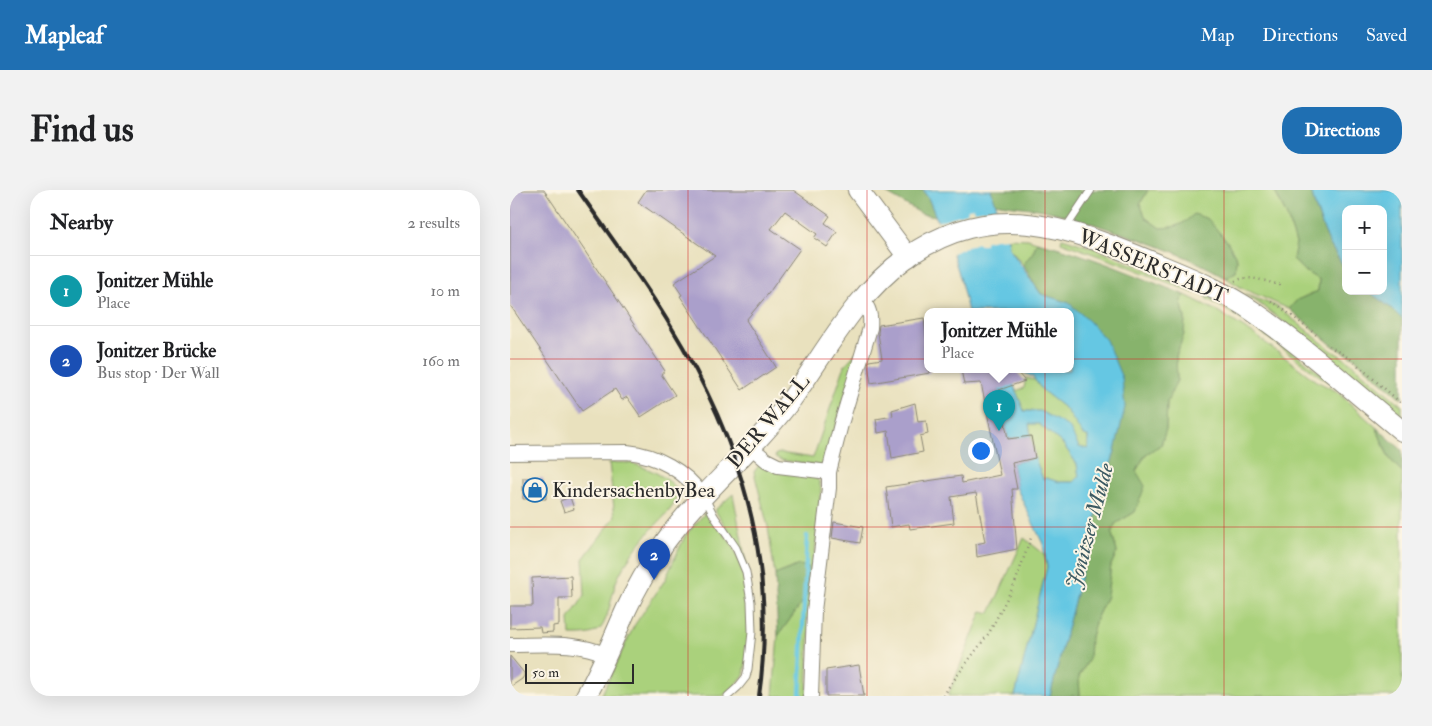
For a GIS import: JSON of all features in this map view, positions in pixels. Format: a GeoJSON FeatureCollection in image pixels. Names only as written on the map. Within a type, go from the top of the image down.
{"type":"FeatureCollection","features":[{"type":"Feature","properties":{"kind":"main road"},"geometry":{"type":"LineString","coordinates":[[858,190],[908,257]]}},
{"type":"Feature","properties":{"kind":"main road","name":"WASSERSTADT"},"geometry":{"type":"LineString","coordinates":[[930,244],[968,228],[1010,223],[1064,229],[1136,255],[1223,293],[1254,311],[1402,431]]}},
{"type":"Feature","properties":{"kind":"main road","name":"DER WALL"},"geometry":{"type":"LineString","coordinates":[[586,696],[607,654],[626,609],[655,558],[683,519],[751,447],[790,401],[861,299],[882,277],[908,257],[930,244]]}},
{"type":"Feature","properties":{"kind":"street"},"geometry":{"type":"LineString","coordinates":[[811,696],[814,611],[829,488],[829,472],[870,328],[870,312],[861,299]]}},
{"type":"Feature","properties":{"kind":"street"},"geometry":{"type":"LineString","coordinates":[[751,447],[766,460],[778,466],[829,472]]}},
{"type":"Feature","properties":{"kind":"street"},"geometry":{"type":"LineString","coordinates":[[510,453],[641,453],[673,468],[694,484],[703,496]]}},
{"type":"Feature","properties":{"kind":"street"},"geometry":{"type":"LineString","coordinates":[[510,645],[574,645],[607,654]]}},
{"type":"Feature","properties":{"kind":"lane"},"geometry":{"type":"LineString","coordinates":[[1064,229],[1091,190]]}},
{"type":"Feature","properties":{"kind":"lane"},"geometry":{"type":"LineString","coordinates":[[703,496],[736,548],[746,572],[751,602],[752,632],[748,669],[746,677],[728,696]]}},
{"type":"Feature","properties":{"kind":"path"},"geometry":{"type":"LineString","coordinates":[[1223,293],[1230,284],[1239,279],[1252,278],[1281,286]]}},
{"type":"Feature","properties":{"kind":"path"},"geometry":{"type":"LineString","coordinates":[[944,696],[989,633],[1015,583],[1032,535]]}},
{"type":"Feature","properties":{"kind":"green space"},"geometry":{"type":"Polygon","coordinates":[[[881,190],[923,190],[936,216],[922,214],[881,190]]]}},
{"type":"Feature","properties":{"kind":"green space"},"geometry":{"type":"Polygon","coordinates":[[[991,190],[1148,190],[1140,204],[1146,218],[1160,228],[1178,225],[1194,214],[1208,219],[1228,243],[1237,259],[1236,272],[1225,277],[1171,251],[1091,223],[1045,210],[995,203],[991,190]]]}},
{"type":"Feature","properties":{"kind":"green space"},"geometry":{"type":"Polygon","coordinates":[[[1148,190],[1274,190],[1286,214],[1296,243],[1293,259],[1303,270],[1319,279],[1318,291],[1297,300],[1289,309],[1242,288],[1225,277],[1236,272],[1237,259],[1220,233],[1194,214],[1178,225],[1160,228],[1146,218],[1140,204],[1148,190]]]}},
{"type":"Feature","properties":{"kind":"green space"},"geometry":{"type":"Polygon","coordinates":[[[1274,190],[1311,190],[1329,243],[1342,264],[1342,295],[1373,295],[1402,319],[1402,399],[1354,358],[1332,345],[1289,309],[1297,300],[1318,291],[1319,280],[1303,270],[1293,259],[1296,243],[1286,214],[1274,190]]]}},
{"type":"Feature","properties":{"kind":"green space"},"geometry":{"type":"Polygon","coordinates":[[[1008,238],[1028,239],[1037,242],[1033,252],[1023,265],[1009,248],[1008,238]]]}},
{"type":"Feature","properties":{"kind":"green space"},"geometry":{"type":"Polygon","coordinates":[[[1062,238],[1093,248],[1197,291],[1194,293],[1061,242],[1062,238]]]}},
{"type":"Feature","properties":{"kind":"green space"},"geometry":{"type":"Polygon","coordinates":[[[1037,242],[1056,247],[1093,259],[1185,295],[1181,301],[1185,318],[1184,334],[1176,356],[1177,380],[1167,402],[1166,429],[1161,445],[1146,454],[1136,471],[1145,486],[1135,512],[1115,524],[1112,534],[1117,552],[1111,565],[1107,596],[1096,619],[1090,640],[1089,659],[1079,676],[1080,696],[1050,696],[1099,504],[1115,451],[1074,319],[1074,308],[1071,308],[1069,303],[1041,294],[1023,265],[1033,252],[1037,242]]]}},
{"type":"Feature","properties":{"kind":"green space"},"geometry":{"type":"Polygon","coordinates":[[[1245,294],[1278,307],[1331,350],[1350,362],[1402,406],[1402,418],[1267,309],[1245,294]]]}},
{"type":"Feature","properties":{"kind":"green space"},"geometry":{"type":"Polygon","coordinates":[[[1185,295],[1219,312],[1258,337],[1316,381],[1336,391],[1376,427],[1389,458],[1402,472],[1402,696],[1080,696],[1079,676],[1089,659],[1090,640],[1096,619],[1107,596],[1111,565],[1117,552],[1112,534],[1115,524],[1135,512],[1136,471],[1146,454],[1161,445],[1166,429],[1167,402],[1177,380],[1176,356],[1184,334],[1185,318],[1181,301],[1185,295]]]}},
{"type":"Feature","properties":{"kind":"green space"},"geometry":{"type":"Polygon","coordinates":[[[1205,295],[1243,313],[1337,386],[1317,374],[1248,324],[1207,299],[1205,295]]]}},
{"type":"Feature","properties":{"kind":"green space"},"geometry":{"type":"Polygon","coordinates":[[[860,348],[824,464],[820,466],[781,460],[775,457],[776,454],[780,453],[813,458],[845,365],[860,348]]]}},
{"type":"Feature","properties":{"kind":"green space"},"geometry":{"type":"Polygon","coordinates":[[[1026,378],[1035,380],[1042,390],[1066,409],[1083,435],[1088,436],[1088,449],[1079,447],[1040,411],[1024,411],[1016,391],[1024,388],[1026,378]]]}},
{"type":"Feature","properties":{"kind":"green space"},"geometry":{"type":"Polygon","coordinates":[[[1029,424],[1039,424],[1063,444],[1077,464],[1079,477],[1074,482],[1043,479],[1035,458],[1029,424]]]}},
{"type":"Feature","properties":{"kind":"green space"},"geometry":{"type":"Polygon","coordinates":[[[1376,427],[1402,450],[1402,472],[1389,458],[1376,427]]]}},
{"type":"Feature","properties":{"kind":"green space"},"geometry":{"type":"Polygon","coordinates":[[[609,463],[633,464],[648,469],[675,486],[677,496],[672,507],[640,543],[623,568],[616,582],[610,607],[600,629],[590,634],[570,635],[569,619],[585,595],[583,559],[615,517],[609,463]]]}},
{"type":"Feature","properties":{"kind":"green space"},"geometry":{"type":"Polygon","coordinates":[[[760,464],[813,476],[819,481],[821,489],[811,598],[807,696],[773,696],[778,636],[808,594],[799,565],[775,575],[768,527],[754,472],[760,464]]]}},
{"type":"Feature","properties":{"kind":"green space"},"geometry":{"type":"Polygon","coordinates":[[[733,494],[747,568],[742,551],[716,512],[716,509],[733,494]]]}},
{"type":"Feature","properties":{"kind":"green space"},"geometry":{"type":"Polygon","coordinates":[[[705,513],[709,513],[733,546],[742,567],[749,601],[749,646],[744,675],[723,696],[601,696],[634,626],[665,580],[685,536],[705,513]]]}},
{"type":"Feature","properties":{"kind":"green space"},"geometry":{"type":"Polygon","coordinates":[[[1024,538],[1044,554],[1047,567],[1015,696],[948,696],[982,611],[990,613],[1024,538]]]}},
{"type":"Feature","properties":{"kind":"green space"},"geometry":{"type":"Polygon","coordinates":[[[799,565],[809,567],[808,594],[778,636],[775,575],[799,565]]]}},
{"type":"Feature","properties":{"kind":"water","name":"Jonitzer Mulde"},"geometry":{"type":"Polygon","coordinates":[[[923,190],[991,190],[1009,248],[1041,294],[1069,303],[1089,321],[1106,340],[1122,378],[1125,407],[1050,696],[1015,696],[1047,567],[1043,544],[1017,489],[1012,463],[1035,458],[1043,479],[1046,478],[1059,482],[1074,482],[1079,477],[1077,464],[1063,444],[1039,424],[1029,424],[1031,436],[1008,439],[997,380],[1011,378],[1024,411],[1040,411],[1069,427],[1079,447],[1088,449],[1088,436],[1083,435],[1066,409],[1042,390],[1033,377],[1024,373],[1074,373],[1074,308],[967,308],[951,248],[923,190]]]}},
{"type":"Feature","properties":{"kind":"water"},"geometry":{"type":"Polygon","coordinates":[[[1311,190],[1402,190],[1402,319],[1373,295],[1387,295],[1387,205],[1342,205],[1342,264],[1329,243],[1311,190]]]}},
{"type":"Feature","properties":{"kind":"pier"},"geometry":{"type":"Polygon","coordinates":[[[974,208],[975,211],[1000,208],[1010,238],[986,241],[984,245],[977,243],[950,254],[936,222],[967,213],[968,209],[974,208]]]}},
{"type":"Feature","properties":{"kind":"building"},"geometry":{"type":"Polygon","coordinates":[[[510,190],[544,190],[665,371],[661,374],[675,395],[641,417],[627,397],[622,400],[615,389],[582,411],[510,305],[510,190]]]}},
{"type":"Feature","properties":{"kind":"building"},"geometry":{"type":"Polygon","coordinates":[[[646,190],[793,190],[830,216],[825,223],[837,232],[827,247],[814,238],[817,234],[785,211],[771,229],[800,249],[768,294],[746,320],[776,367],[742,390],[680,296],[682,295],[674,283],[715,256],[638,202],[646,190]]]}},
{"type":"Feature","properties":{"kind":"building"},"geometry":{"type":"Polygon","coordinates":[[[924,318],[924,373],[930,373],[871,383],[869,361],[882,359],[878,333],[879,325],[924,318]]]}},
{"type":"Feature","properties":{"kind":"building"},"geometry":{"type":"Polygon","coordinates":[[[962,373],[1018,373],[1025,381],[999,390],[1008,439],[1031,436],[1035,458],[1012,463],[1017,489],[1012,489],[1017,549],[977,557],[976,544],[985,542],[976,493],[951,497],[954,523],[910,529],[909,524],[891,527],[886,487],[961,476],[962,483],[1000,475],[981,383],[964,384],[962,373]]]}},
{"type":"Feature","properties":{"kind":"building"},"geometry":{"type":"Polygon","coordinates":[[[915,403],[918,422],[926,421],[928,434],[920,436],[923,452],[892,458],[888,431],[878,433],[876,419],[893,416],[892,410],[915,403]]]}},
{"type":"Feature","properties":{"kind":"building","name":"KindersachenbyBea"},"geometry":{"type":"Polygon","coordinates":[[[523,478],[543,478],[544,487],[546,487],[546,499],[523,499],[523,478]]]}},
{"type":"Feature","properties":{"kind":"building"},"geometry":{"type":"Polygon","coordinates":[[[570,497],[574,509],[564,512],[560,501],[570,497]]]}},
{"type":"Feature","properties":{"kind":"building"},"geometry":{"type":"Polygon","coordinates":[[[834,522],[863,527],[860,543],[832,538],[834,522]]]}},
{"type":"Feature","properties":{"kind":"building"},"geometry":{"type":"Polygon","coordinates":[[[571,576],[572,598],[559,598],[559,625],[553,626],[553,632],[541,633],[540,627],[510,628],[510,606],[533,606],[532,578],[571,576]]]}},
{"type":"Feature","properties":{"kind":"building"},"geometry":{"type":"Polygon","coordinates":[[[510,656],[524,673],[524,676],[510,687],[510,656]]]}},
{"type":"Feature","properties":{"kind":"building"},"geometry":{"type":"Polygon","coordinates":[[[859,665],[864,696],[826,696],[826,670],[859,665]]]}},
{"type":"Feature","properties":{"kind":"waterway"},"geometry":{"type":"LineString","coordinates":[[800,696],[807,536]]}},
{"type":"Feature","properties":{"kind":"railway"},"geometry":{"type":"LineString","coordinates":[[578,190],[637,273],[670,325],[695,368],[716,412],[734,457],[748,502],[758,549],[763,597],[764,646],[759,696]]}},
{"type":"Feature","properties":{"kind":"place","name":"Jonitzer Mühle"},"geometry":{"type":"Point","coordinates":[999,431]}},
{"type":"Feature","properties":{"kind":"place","name":"KindersachenbyBea"},"geometry":{"type":"Point","coordinates":[535,490]}},
{"type":"Feature","properties":{"kind":"place","name":"Jonitzer Brücke"},"geometry":{"type":"Point","coordinates":[654,580]}}]}
